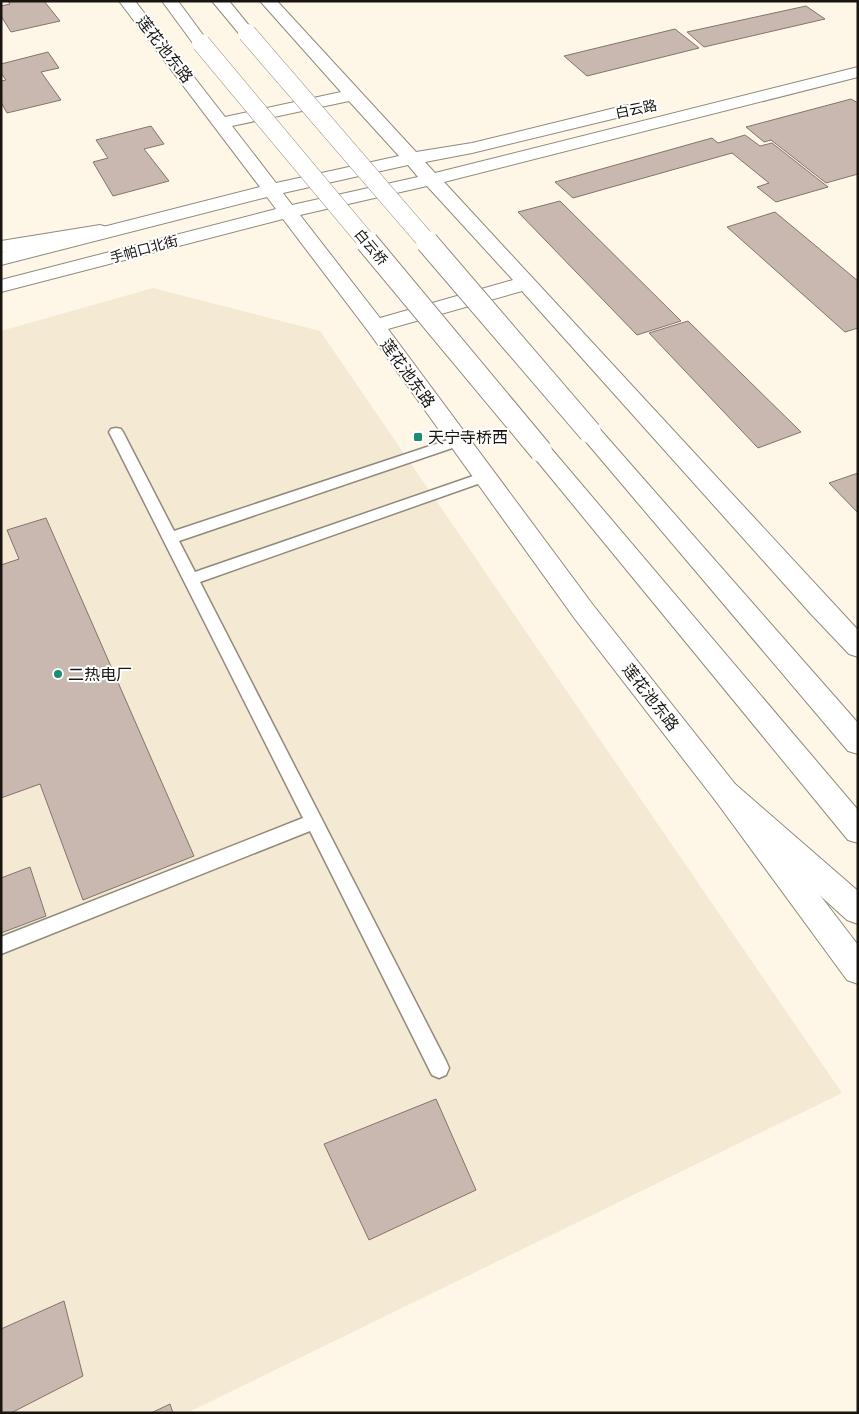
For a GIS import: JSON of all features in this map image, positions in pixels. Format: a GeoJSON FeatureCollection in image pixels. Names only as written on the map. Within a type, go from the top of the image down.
{"type":"FeatureCollection","features":[{"type":"Feature","properties":{"kind":"main road","name":"莲花池东路"},"geometry":{"type":"LineString","coordinates":[[127,1],[272,190],[286,212],[375,326],[584,612],[725,792]]}},
{"type":"Feature","properties":{"kind":"main road","name":"莲花池东路"},"geometry":{"type":"LineString","coordinates":[[170,1],[201,43]]}},
{"type":"Feature","properties":{"kind":"main road"},"geometry":{"type":"LineString","coordinates":[[220,1],[858,743]]}},
{"type":"Feature","properties":{"kind":"main road"},"geometry":{"type":"LineString","coordinates":[[268,1],[352,95],[414,158],[738,518],[858,647]]}},
{"type":"Feature","properties":{"kind":"main road","name":"白云桥"},"geometry":{"type":"LineString","coordinates":[[201,43],[858,831]]}},
{"type":"Feature","properties":{"kind":"main road"},"geometry":{"type":"LineString","coordinates":[[697,96],[858,58]]}},
{"type":"Feature","properties":{"kind":"main road","name":"白云路"},"geometry":{"type":"LineString","coordinates":[[286,212],[459,173],[858,72]]}},
{"type":"Feature","properties":{"kind":"main road"},"geometry":{"type":"LineString","coordinates":[[222,124],[352,95]]}},
{"type":"Feature","properties":{"kind":"main road","name":"白云路"},"geometry":{"type":"LineString","coordinates":[[272,190],[414,158],[472,148],[639,107]]}},
{"type":"Feature","properties":{"kind":"main road","name":"手帕口北街"},"geometry":{"type":"LineString","coordinates":[[1,259],[272,190]]}},
{"type":"Feature","properties":{"kind":"main road","name":"手帕口北街"},"geometry":{"type":"LineString","coordinates":[[1,286],[286,212]]}},
{"type":"Feature","properties":{"kind":"main road"},"geometry":{"type":"LineString","coordinates":[[1,247],[119,228]]}},
{"type":"Feature","properties":{"kind":"main road"},"geometry":{"type":"LineString","coordinates":[[375,326],[527,283]]}},
{"type":"Feature","properties":{"kind":"main road"},"geometry":{"type":"LineString","coordinates":[[725,792],[858,910]]}},
{"type":"Feature","properties":{"kind":"main road"},"geometry":{"type":"LineString","coordinates":[[725,792],[858,970]]}},
{"type":"Feature","properties":{"kind":"lane"},"geometry":{"type":"LineString","coordinates":[[116,432],[439,1068]]}},
{"type":"Feature","properties":{"kind":"lane"},"geometry":{"type":"LineString","coordinates":[[170,538],[459,442]]}},
{"type":"Feature","properties":{"kind":"lane"},"geometry":{"type":"LineString","coordinates":[[191,579],[484,477]]}},
{"type":"Feature","properties":{"kind":"lane"},"geometry":{"type":"LineString","coordinates":[[1,946],[313,822]]}},
{"type":"Feature","properties":{"kind":"shaded area"},"geometry":{"type":"Polygon","coordinates":[[[153,288],[320,331],[842,1093],[187,1413],[1,1413],[1,331],[153,288]]]}},
{"type":"Feature","properties":{"kind":"building"},"geometry":{"type":"Polygon","coordinates":[[[8,1],[44,1],[60,21],[11,32],[1,16],[1,6],[10,4],[8,1]]]}},
{"type":"Feature","properties":{"kind":"building"},"geometry":{"type":"Polygon","coordinates":[[[806,6],[825,19],[704,47],[687,32],[806,6]]]}},
{"type":"Feature","properties":{"kind":"building"},"geometry":{"type":"Polygon","coordinates":[[[675,29],[699,48],[587,76],[564,56],[675,29]]]}},
{"type":"Feature","properties":{"kind":"building"},"geometry":{"type":"Polygon","coordinates":[[[48,52],[59,68],[41,72],[61,100],[7,113],[1,102],[1,81],[6,80],[1,73],[1,64],[48,52]]]}},
{"type":"Feature","properties":{"kind":"building"},"geometry":{"type":"Polygon","coordinates":[[[851,99],[858,103],[858,174],[826,183],[771,140],[764,142],[746,127],[851,99]]]}},
{"type":"Feature","properties":{"kind":"building"},"geometry":{"type":"Polygon","coordinates":[[[151,126],[164,144],[144,149],[169,181],[113,196],[93,162],[108,158],[96,140],[151,126]]]}},
{"type":"Feature","properties":{"kind":"building"},"geometry":{"type":"Polygon","coordinates":[[[745,135],[760,146],[772,143],[828,187],[776,202],[757,187],[769,183],[732,153],[573,198],[555,182],[712,138],[718,143],[745,135]]]}},
{"type":"Feature","properties":{"kind":"building"},"geometry":{"type":"Polygon","coordinates":[[[560,201],[681,321],[637,335],[518,212],[560,201]]]}},
{"type":"Feature","properties":{"kind":"building"},"geometry":{"type":"Polygon","coordinates":[[[775,212],[858,281],[858,328],[845,332],[727,227],[775,212]]]}},
{"type":"Feature","properties":{"kind":"building"},"geometry":{"type":"Polygon","coordinates":[[[688,321],[801,432],[758,448],[649,333],[688,321]]]}},
{"type":"Feature","properties":{"kind":"building"},"geometry":{"type":"Polygon","coordinates":[[[858,473],[858,513],[829,483],[858,473]]]}},
{"type":"Feature","properties":{"kind":"building","name":"二热电厂"},"geometry":{"type":"Polygon","coordinates":[[[46,518],[194,856],[83,900],[40,784],[1,798],[1,565],[19,559],[7,530],[46,518]]]}},
{"type":"Feature","properties":{"kind":"building"},"geometry":{"type":"Polygon","coordinates":[[[30,867],[46,916],[1,933],[1,878],[30,867]]]}},
{"type":"Feature","properties":{"kind":"building"},"geometry":{"type":"Polygon","coordinates":[[[436,1099],[476,1190],[369,1240],[324,1144],[436,1099]]]}},
{"type":"Feature","properties":{"kind":"building"},"geometry":{"type":"Polygon","coordinates":[[[64,1301],[83,1376],[11,1413],[1,1413],[1,1329],[64,1301]]]}},
{"type":"Feature","properties":{"kind":"building"},"geometry":{"type":"Polygon","coordinates":[[[170,1404],[173,1413],[151,1413],[170,1404]]]}},
{"type":"Feature","properties":{"kind":"place","name":"天宁寺桥西"},"geometry":{"type":"Point","coordinates":[418,437]}},
{"type":"Feature","properties":{"kind":"place","name":"二热电厂"},"geometry":{"type":"Point","coordinates":[58,674]}}]}
